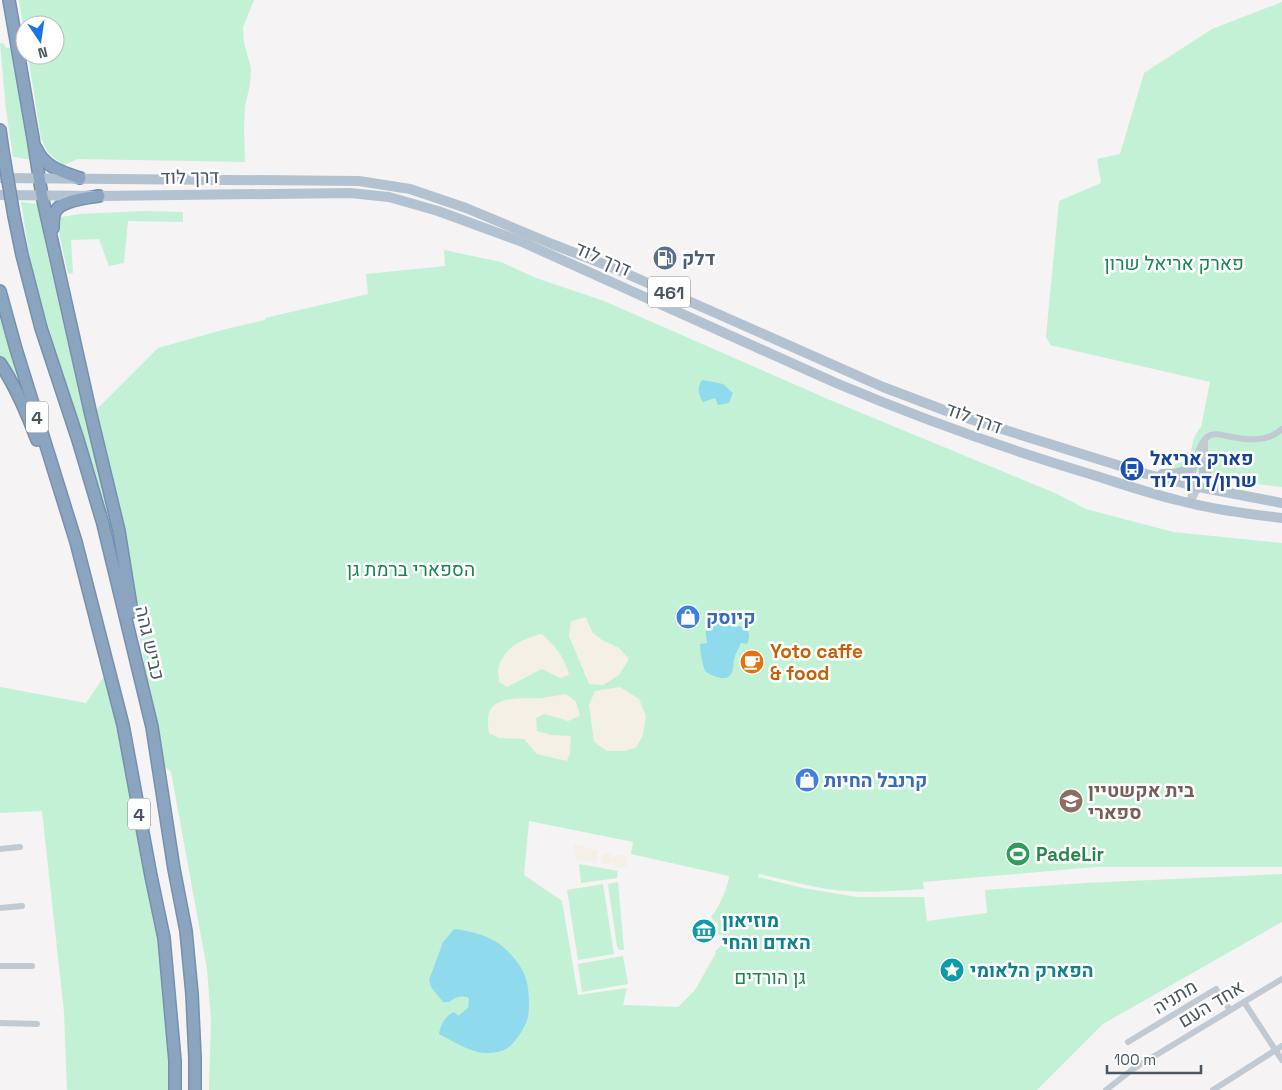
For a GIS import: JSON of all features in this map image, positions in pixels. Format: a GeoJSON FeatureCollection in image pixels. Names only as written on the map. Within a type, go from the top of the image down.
{"type":"FeatureCollection","features":[{"type":"Feature","properties":{"kind":"highway"},"geometry":{"type":"LineString","coordinates":[[8,0],[42,196],[118,531],[152,727]]}},
{"type":"Feature","properties":{"kind":"highway","name":"כביש גהה"},"geometry":{"type":"LineString","coordinates":[[0,130],[24,264],[41,328],[103,524],[152,727],[174,870],[186,931],[192,994],[195,1090]]}},
{"type":"Feature","properties":{"kind":"highway"},"geometry":{"type":"LineString","coordinates":[[33,138],[38,151],[47,163],[56,169],[80,178]]}},
{"type":"Feature","properties":{"kind":"highway"},"geometry":{"type":"LineString","coordinates":[[70,323],[66,288],[52,227],[53,218],[55,210],[59,206],[70,201],[99,196]]}},
{"type":"Feature","properties":{"kind":"highway","name":"4"},"geometry":{"type":"LineString","coordinates":[[0,291],[76,542],[123,725],[164,938],[175,1061],[175,1090]]}},
{"type":"Feature","properties":{"kind":"highway"},"geometry":{"type":"LineString","coordinates":[[0,363],[21,400],[76,542]]}},
{"type":"Feature","properties":{"kind":"main road","name":"דרך לוד"},"geometry":{"type":"LineString","coordinates":[[0,178],[359,181],[410,189],[466,208],[616,269],[915,400],[1146,474],[1231,494],[1282,503]]}},
{"type":"Feature","properties":{"kind":"main road","name":"דרך לוד"},"geometry":{"type":"LineString","coordinates":[[0,195],[99,196],[350,193],[390,197],[438,211],[520,241],[836,383],[959,432],[1010,450],[1178,500],[1251,515],[1282,518]]}},
{"type":"Feature","properties":{"kind":"main road"},"geometry":{"type":"LineString","coordinates":[[1146,474],[1179,473],[1199,464],[1208,479],[1231,494]]}},
{"type":"Feature","properties":{"kind":"street"},"geometry":{"type":"LineString","coordinates":[[1190,503],[1205,438],[1218,434],[1252,440],[1275,435],[1282,428]]}},
{"type":"Feature","properties":{"kind":"street"},"geometry":{"type":"LineString","coordinates":[[0,849],[20,847]]}},
{"type":"Feature","properties":{"kind":"street"},"geometry":{"type":"LineString","coordinates":[[0,908],[22,906]]}},
{"type":"Feature","properties":{"kind":"street"},"geometry":{"type":"LineString","coordinates":[[0,966],[32,966]]}},
{"type":"Feature","properties":{"kind":"street","name":"אחד העם"},"geometry":{"type":"LineString","coordinates":[[1106,1090],[1133,1069],[1282,979]]}},
{"type":"Feature","properties":{"kind":"street","name":"מתניה"},"geometry":{"type":"LineString","coordinates":[[1128,1042],[1216,989],[1230,1010]]}},
{"type":"Feature","properties":{"kind":"street"},"geometry":{"type":"LineString","coordinates":[[1244,1002],[1279,1048],[1282,1060]]}},
{"type":"Feature","properties":{"kind":"street"},"geometry":{"type":"LineString","coordinates":[[0,1024],[37,1024]]}},
{"type":"Feature","properties":{"kind":"street"},"geometry":{"type":"LineString","coordinates":[[1212,1090],[1279,1048]]}},
{"type":"Feature","properties":{"kind":"green space"},"geometry":{"type":"Polygon","coordinates":[[[19,0],[254,0],[243,27],[244,43],[251,68],[250,85],[245,106],[245,162],[78,159],[64,165],[47,151],[41,138],[30,65],[65,65],[65,15],[21,15],[19,0]]]}},
{"type":"Feature","properties":{"kind":"green space","name":"פארק אריאל שרון"},"geometry":{"type":"Polygon","coordinates":[[[1282,2],[1282,487],[1240,482],[1167,466],[1178,464],[1191,451],[1196,433],[1201,427],[1210,382],[1050,345],[1046,336],[1059,201],[1101,183],[1097,159],[1120,154],[1144,73],[1212,29],[1282,2]]]}},
{"type":"Feature","properties":{"kind":"green space"},"geometry":{"type":"Polygon","coordinates":[[[0,43],[4,44],[6,48],[11,48],[30,140],[32,160],[13,157],[6,110],[0,43]]]}},
{"type":"Feature","properties":{"kind":"green space"},"geometry":{"type":"Polygon","coordinates":[[[21,202],[38,204],[46,248],[114,539],[33,277],[21,202]]]}},
{"type":"Feature","properties":{"kind":"green space"},"geometry":{"type":"Polygon","coordinates":[[[144,211],[183,212],[183,222],[128,221],[124,263],[109,266],[99,239],[71,240],[73,273],[68,274],[58,228],[61,217],[80,214],[144,211]]]}},
{"type":"Feature","properties":{"kind":"green space","name":"הספארי ברמת גן"},"geometry":{"type":"Polygon","coordinates":[[[444,250],[501,262],[536,278],[604,301],[830,400],[1055,493],[1086,509],[1173,532],[1282,543],[1282,867],[1095,867],[923,882],[924,889],[875,892],[839,891],[759,874],[758,877],[803,888],[857,897],[924,897],[927,921],[987,913],[985,890],[1086,883],[1282,874],[1282,922],[1103,1024],[1037,1090],[209,1090],[211,1020],[207,969],[171,772],[163,765],[133,600],[95,411],[158,348],[265,320],[265,318],[368,294],[366,274],[445,266],[444,250]],[[529,821],[524,875],[562,901],[578,995],[627,988],[623,1005],[678,1007],[695,990],[716,953],[715,951],[726,937],[718,934],[718,924],[711,917],[723,897],[729,876],[631,854],[633,842],[529,821]]]}},
{"type":"Feature","properties":{"kind":"green space"},"geometry":{"type":"Polygon","coordinates":[[[0,312],[29,410],[0,361],[0,312]]]}},
{"type":"Feature","properties":{"kind":"green space"},"geometry":{"type":"Polygon","coordinates":[[[105,675],[143,852],[162,952],[170,1090],[67,1090],[64,1012],[42,811],[0,813],[0,687],[86,703],[105,675]]]}},
{"type":"Feature","properties":{"kind":"green space"},"geometry":{"type":"Polygon","coordinates":[[[579,864],[618,871],[617,878],[581,883],[579,864]]]}},
{"type":"Feature","properties":{"kind":"green space"},"geometry":{"type":"Polygon","coordinates":[[[618,882],[624,950],[619,950],[617,946],[608,884],[618,882]]]}},
{"type":"Feature","properties":{"kind":"green space"},"geometry":{"type":"Polygon","coordinates":[[[603,884],[614,954],[578,960],[567,890],[603,884]]]}},
{"type":"Feature","properties":{"kind":"green space"},"geometry":{"type":"Polygon","coordinates":[[[623,956],[628,984],[582,992],[578,964],[623,956]]]}},
{"type":"Feature","properties":{"kind":"sand"},"geometry":{"type":"Polygon","coordinates":[[[586,617],[592,632],[602,640],[619,648],[629,659],[619,675],[603,685],[589,684],[569,636],[571,621],[586,617]]]}},
{"type":"Feature","properties":{"kind":"sand"},"geometry":{"type":"Polygon","coordinates":[[[542,634],[559,652],[565,662],[569,675],[560,678],[542,669],[507,687],[499,682],[498,668],[510,648],[521,641],[542,634]]]}},
{"type":"Feature","properties":{"kind":"sand"},"geometry":{"type":"Polygon","coordinates":[[[620,687],[639,699],[646,716],[643,735],[636,748],[624,751],[607,751],[594,742],[589,705],[595,691],[620,687]]]}},
{"type":"Feature","properties":{"kind":"sand"},"geometry":{"type":"Polygon","coordinates":[[[566,694],[576,702],[580,716],[568,721],[545,714],[536,718],[537,731],[551,735],[571,736],[570,753],[567,761],[537,754],[524,739],[499,738],[489,733],[489,712],[494,705],[507,700],[542,698],[566,694]]]}},
{"type":"Feature","properties":{"kind":"sand"},"geometry":{"type":"Polygon","coordinates":[[[573,844],[598,851],[596,863],[576,859],[573,844]]]}},
{"type":"Feature","properties":{"kind":"sand"},"geometry":{"type":"Polygon","coordinates":[[[605,853],[611,854],[613,859],[617,855],[624,855],[627,859],[627,864],[620,868],[615,866],[613,861],[610,864],[604,864],[601,861],[601,857],[605,853]]]}},
{"type":"Feature","properties":{"kind":"water"},"geometry":{"type":"Polygon","coordinates":[[[702,380],[723,384],[733,393],[729,403],[718,405],[715,398],[703,402],[699,391],[699,385],[702,380]]]}},
{"type":"Feature","properties":{"kind":"water"},"geometry":{"type":"Polygon","coordinates":[[[725,621],[735,627],[743,627],[749,633],[747,644],[741,643],[734,658],[732,672],[726,678],[714,676],[705,671],[700,651],[700,644],[707,643],[705,626],[725,621]]]}},
{"type":"Feature","properties":{"kind":"water"},"geometry":{"type":"Polygon","coordinates":[[[454,929],[477,933],[498,943],[515,959],[524,974],[528,992],[528,1017],[515,1041],[502,1051],[482,1053],[439,1034],[442,1024],[448,1016],[454,1012],[458,1016],[468,1008],[469,998],[466,997],[443,1002],[431,987],[429,980],[443,942],[454,929]]]}},
{"type":"Feature","properties":{"kind":"place","name":"דלק"},"geometry":{"type":"Point","coordinates":[665,258]}},
{"type":"Feature","properties":{"kind":"place","name":"פארק אריאל שרון/דרך לוד"},"geometry":{"type":"Point","coordinates":[1132,469]}},
{"type":"Feature","properties":{"kind":"place","name":"קיוסק"},"geometry":{"type":"Point","coordinates":[688,617]}},
{"type":"Feature","properties":{"kind":"place","name":"Yoto caffe & food"},"geometry":{"type":"Point","coordinates":[752,662]}},
{"type":"Feature","properties":{"kind":"place","name":"קרנבל החיות"},"geometry":{"type":"Point","coordinates":[807,780]}},
{"type":"Feature","properties":{"kind":"place","name":"בית אקשטיין ספארי"},"geometry":{"type":"Point","coordinates":[1071,801]}},
{"type":"Feature","properties":{"kind":"place","name":"PadeLir"},"geometry":{"type":"Point","coordinates":[1018,854]}},
{"type":"Feature","properties":{"kind":"place","name":"מוזיאון האדם והחי"},"geometry":{"type":"Point","coordinates":[704,931]}},
{"type":"Feature","properties":{"kind":"place","name":"הפארק הלאומי"},"geometry":{"type":"Point","coordinates":[952,970]}},
{"type":"Feature","properties":{"kind":"park label","name":"גן הורדים"},"geometry":{"type":"Point","coordinates":[770,977]}}]}
